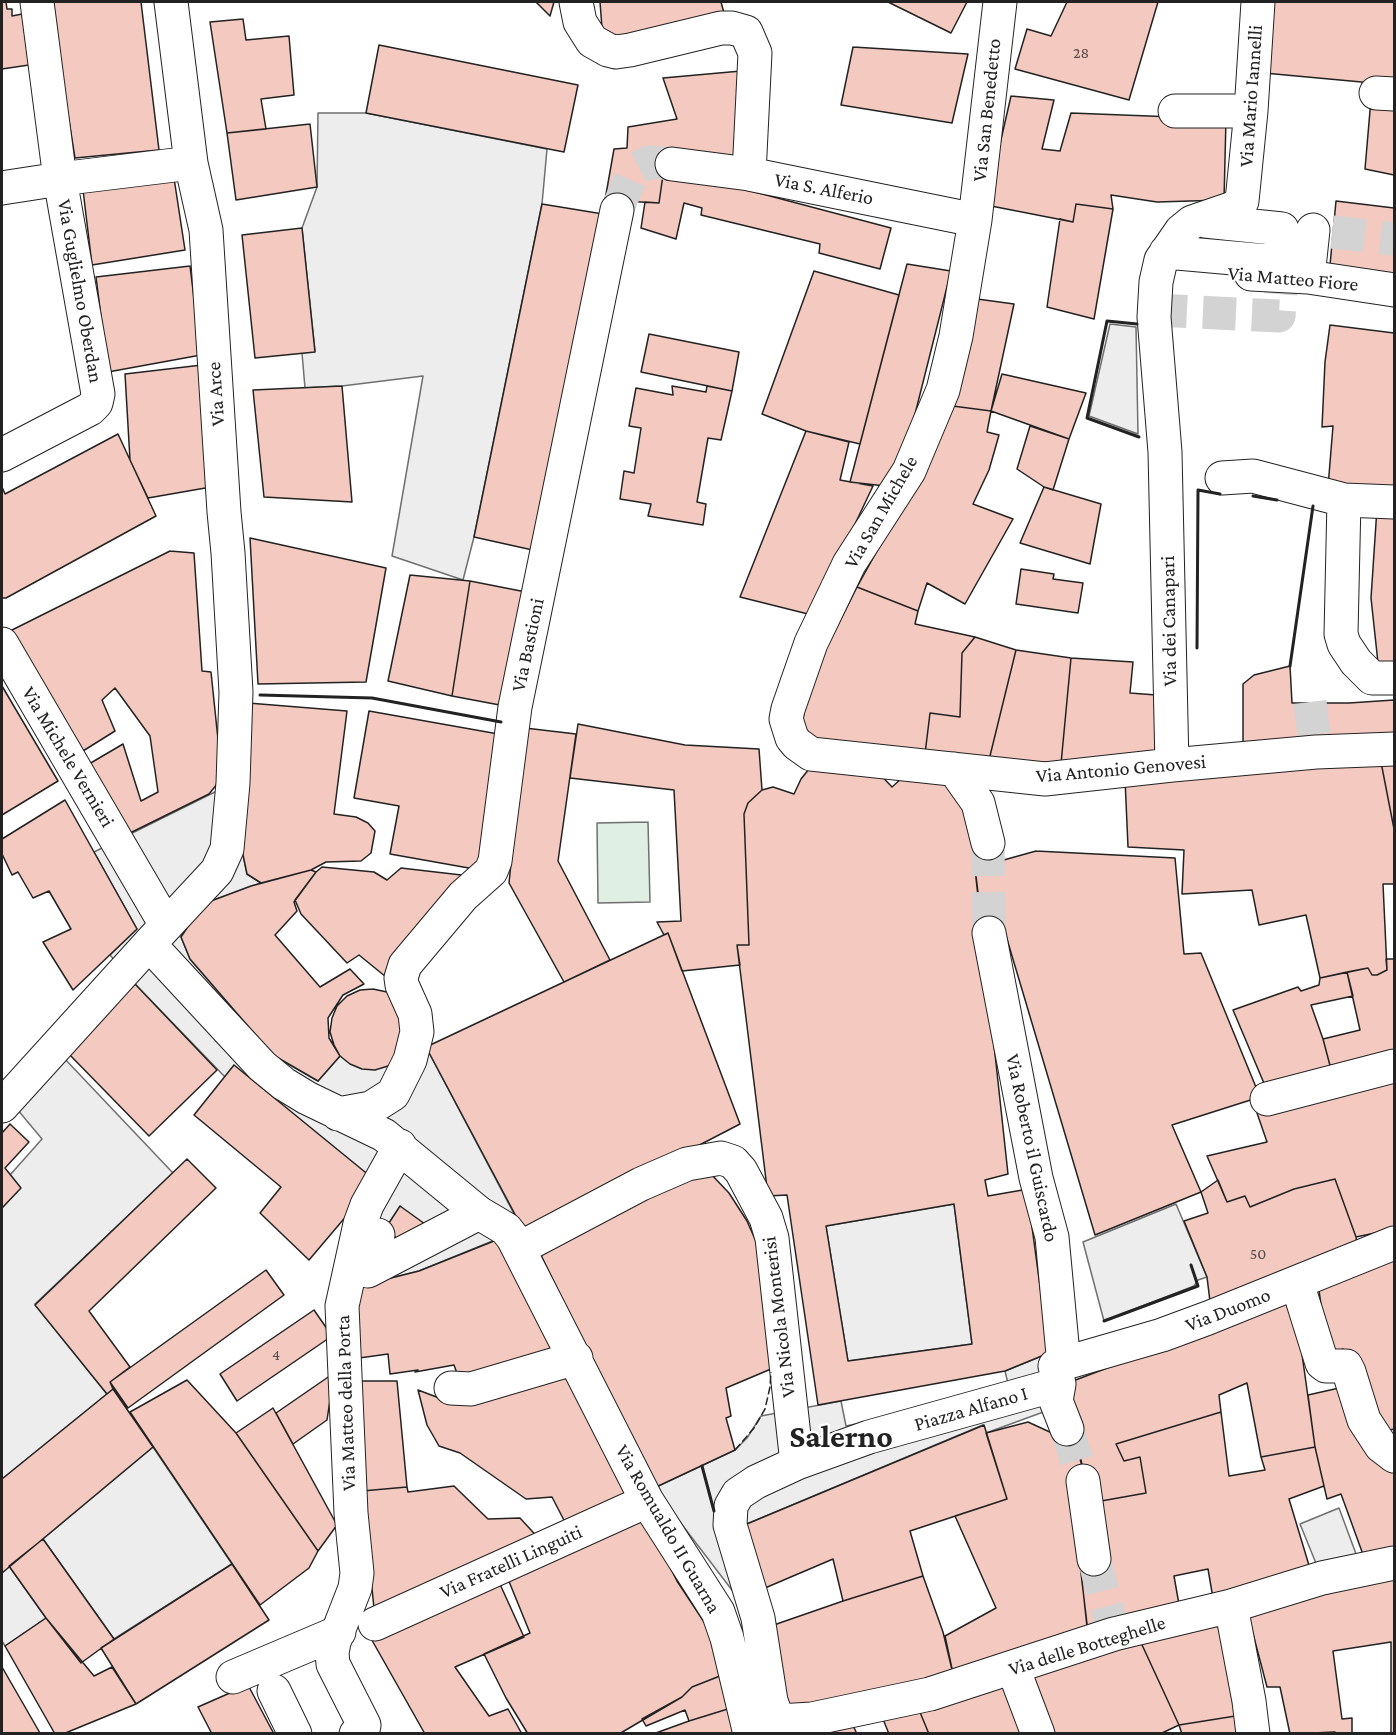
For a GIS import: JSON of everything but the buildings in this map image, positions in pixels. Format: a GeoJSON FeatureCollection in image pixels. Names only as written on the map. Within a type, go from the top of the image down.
{"type":"FeatureCollection","features":[{"type":"Feature","properties":{"kind":"street"},"geometry":{"type":"LineString","coordinates":[[37,2],[60,179]]}},
{"type":"Feature","properties":{"kind":"street","name":"Via Arce"},"geometry":{"type":"LineString","coordinates":[[2,1106],[217,871],[227,849],[233,789],[236,692],[228,553],[206,230],[191,163],[171,2]]}},
{"type":"Feature","properties":{"kind":"street"},"geometry":{"type":"LineString","coordinates":[[576,2],[580,22],[592,41],[608,50],[630,50],[721,28],[746,32],[755,53],[749,174]]}},
{"type":"Feature","properties":{"kind":"street","name":"Via San Benedetto"},"geometry":{"type":"LineString","coordinates":[[975,219],[1000,2]]}},
{"type":"Feature","properties":{"kind":"street","name":"Via Mario Iannelli"},"geometry":{"type":"LineString","coordinates":[[1196,220],[1238,206],[1242,201],[1258,2]]}},
{"type":"Feature","properties":{"kind":"street"},"geometry":{"type":"LineString","coordinates":[[1174,111],[1251,111]]}},
{"type":"Feature","properties":{"kind":"street","name":"Via Guglielmo Oberdan"},"geometry":{"type":"LineString","coordinates":[[2,188],[191,163]]}},
{"type":"Feature","properties":{"kind":"street","name":"Via S. Alferio"},"geometry":{"type":"LineString","coordinates":[[672,164],[749,174],[975,219]]}},
{"type":"Feature","properties":{"kind":"street","name":"Via Guglielmo Oberdan"},"geometry":{"type":"LineString","coordinates":[[2,455],[90,409],[96,403],[98,394],[60,179]]}},
{"type":"Feature","properties":{"kind":"street","name":"Via Bastioni"},"geometry":{"type":"LineString","coordinates":[[393,1094],[414,1047],[417,1032],[415,1014],[402,986],[401,978],[405,965],[464,896],[491,871],[495,861],[515,707],[618,210]]}},
{"type":"Feature","properties":{"kind":"street","name":"Via San Michele"},"geometry":{"type":"LineString","coordinates":[[811,754],[792,738],[786,719],[788,709],[811,643],[845,574],[909,471],[943,390],[956,336],[975,219]]}},
{"type":"Feature","properties":{"kind":"street"},"geometry":{"type":"LineString","coordinates":[[1196,220],[1282,229],[1278,262],[1179,262],[1181,231],[1196,220]]}},
{"type":"Feature","properties":{"kind":"street"},"geometry":{"type":"LineString","coordinates":[[1308,278],[1318,231]]}},
{"type":"Feature","properties":{"kind":"street","name":"Via Matteo Fiore"},"geometry":{"type":"LineString","coordinates":[[1179,262],[1395,290]]}},
{"type":"Feature","properties":{"kind":"street","name":"Via dei Canapari"},"geometry":{"type":"LineString","coordinates":[[1172,765],[1166,477],[1154,317],[1159,269],[1179,262]]}},
{"type":"Feature","properties":{"kind":"street"},"geometry":{"type":"LineString","coordinates":[[1222,478],[1253,476],[1344,500],[1395,502]]}},
{"type":"Feature","properties":{"kind":"street"},"geometry":{"type":"LineString","coordinates":[[1344,500],[1341,634],[1344,644],[1356,662],[1372,678],[1395,678]]}},
{"type":"Feature","properties":{"kind":"street","name":"Via Michele Vernieri"},"geometry":{"type":"LineString","coordinates":[[2,644],[117,839],[157,935],[262,1066],[291,1088],[401,1148],[502,1230]]}},
{"type":"Feature","properties":{"kind":"street","name":"Via Antonio Genovesi"},"geometry":{"type":"LineString","coordinates":[[811,754],[1045,779],[1316,752],[1395,749]]}},
{"type":"Feature","properties":{"kind":"street"},"geometry":{"type":"LineString","coordinates":[[954,769],[978,803],[988,843]]}},
{"type":"Feature","properties":{"kind":"street","name":"Via Roberto il Guiscardo"},"geometry":{"type":"LineString","coordinates":[[989,933],[1036,1178],[1052,1237],[1060,1372]]}},
{"type":"Feature","properties":{"kind":"street"},"geometry":{"type":"LineString","coordinates":[[1267,1099],[1395,1066]]}},
{"type":"Feature","properties":{"kind":"street"},"geometry":{"type":"LineString","coordinates":[[338,1114],[371,1108],[393,1094]]}},
{"type":"Feature","properties":{"kind":"street"},"geometry":{"type":"LineString","coordinates":[[393,1094],[385,1112],[401,1148]]}},
{"type":"Feature","properties":{"kind":"street","name":"Via Nicola Monterisi"},"geometry":{"type":"LineString","coordinates":[[401,1148],[394,1195],[368,1271],[414,1247],[502,1230],[641,1184],[687,1164],[721,1158],[733,1162],[741,1172],[766,1218],[772,1238],[796,1463]]}},
{"type":"Feature","properties":{"kind":"street","name":"Via Matteo della Porta"},"geometry":{"type":"LineString","coordinates":[[356,1734],[363,1730],[364,1725],[333,1664],[334,1642],[355,1588],[357,1573],[351,1513],[342,1306],[363,1215],[376,1188],[401,1148]]}},
{"type":"Feature","properties":{"kind":"street","name":"Via Romualdo II Guarna"},"geometry":{"type":"LineString","coordinates":[[502,1230],[576,1358],[647,1501],[718,1612],[764,1727]]}},
{"type":"Feature","properties":{"kind":"street","name":"Via Duomo"},"geometry":{"type":"LineString","coordinates":[[1060,1372],[1162,1335],[1395,1243]]}},
{"type":"Feature","properties":{"kind":"street"},"geometry":{"type":"LineString","coordinates":[[1297,1283],[1322,1363],[1326,1366],[1346,1366],[1364,1420],[1381,1446],[1395,1456]]}},
{"type":"Feature","properties":{"kind":"street"},"geometry":{"type":"LineString","coordinates":[[451,1388],[471,1389],[576,1358]]}},
{"type":"Feature","properties":{"kind":"street","name":"Piazza Alfano I"},"geometry":{"type":"LineString","coordinates":[[759,1624],[730,1525],[731,1506],[738,1494],[748,1487],[796,1463],[1060,1372],[1056,1401],[1067,1429]]}},
{"type":"Feature","properties":{"kind":"street"},"geometry":{"type":"LineString","coordinates":[[1083,1481],[1094,1559]]}},
{"type":"Feature","properties":{"kind":"street","name":"Via Fratelli Linguiti"},"geometry":{"type":"LineString","coordinates":[[375,1624],[647,1501]]}},
{"type":"Feature","properties":{"kind":"street","name":"Via delle Botteghelle"},"geometry":{"type":"LineString","coordinates":[[764,1727],[930,1694],[1114,1634],[1231,1606],[1322,1578],[1395,1563]]}},
{"type":"Feature","properties":{"kind":"street"},"geometry":{"type":"LineString","coordinates":[[1231,1606],[1253,1734]]}},
{"type":"Feature","properties":{"kind":"street"},"geometry":{"type":"LineString","coordinates":[[759,1624],[771,1701],[764,1727]]}},
{"type":"Feature","properties":{"kind":"street","name":"Via Romualdo II Guarna"},"geometry":{"type":"LineString","coordinates":[[727,1638],[759,1624]]}},
{"type":"Feature","properties":{"kind":"street"},"geometry":{"type":"LineString","coordinates":[[233,1677],[339,1632]]}},
{"type":"Feature","properties":{"kind":"street"},"geometry":{"type":"LineString","coordinates":[[1013,1668],[1038,1734]]}},
{"type":"Feature","properties":{"kind":"street"},"geometry":{"type":"LineString","coordinates":[[274,1691],[295,1734]]}},
{"type":"Feature","properties":{"kind":"green space"},"geometry":{"type":"Polygon","coordinates":[[[648,822],[650,902],[598,903],[597,823],[648,822]]]}},
{"type":"Feature","properties":{"kind":"shaded area"},"geometry":{"type":"Polygon","coordinates":[[[318,113],[366,113],[547,149],[542,204],[474,537],[463,580],[392,556],[423,376],[305,388],[302,353],[315,351],[302,228],[317,187],[318,113]]]}},
{"type":"Feature","properties":{"kind":"shaded area"},"geometry":{"type":"Polygon","coordinates":[[[1110,324],[1136,327],[1138,434],[1089,416],[1110,324]]]}},
{"type":"Feature","properties":{"kind":"shaded area"},"geometry":{"type":"Polygon","coordinates":[[[233,783],[237,826],[247,874],[261,883],[203,904],[181,937],[190,959],[273,1055],[318,1081],[340,1056],[399,1059],[426,1047],[522,1229],[419,1271],[351,1288],[384,1187],[225,1077],[110,955],[137,929],[94,852],[233,783]]]}},
{"type":"Feature","properties":{"kind":"shaded area"},"geometry":{"type":"Polygon","coordinates":[[[63,1057],[173,1173],[35,1304],[107,1394],[2,1479],[2,1208],[20,1188],[10,1175],[42,1139],[17,1109],[63,1057]]]}},
{"type":"Feature","properties":{"kind":"shaded area"},"geometry":{"type":"Polygon","coordinates":[[[954,1204],[972,1344],[848,1361],[826,1226],[954,1204]]]}},
{"type":"Feature","properties":{"kind":"shaded area"},"geometry":{"type":"Polygon","coordinates":[[[1176,1204],[1207,1277],[1198,1280],[1194,1286],[1104,1321],[1083,1242],[1176,1204]]]}},
{"type":"Feature","properties":{"kind":"shaded area"},"geometry":{"type":"Polygon","coordinates":[[[1049,1353],[1057,1407],[986,1433],[983,1425],[742,1526],[738,1598],[654,1488],[735,1450],[747,1438],[761,1416],[841,1401],[846,1426],[1010,1392],[1005,1371],[1049,1353]]]}},
{"type":"Feature","properties":{"kind":"shaded area"},"geometry":{"type":"Polygon","coordinates":[[[153,1447],[232,1564],[114,1639],[43,1539],[153,1447]]]}},
{"type":"Feature","properties":{"kind":"shaded area"},"geometry":{"type":"Polygon","coordinates":[[[1339,1508],[1362,1570],[1322,1578],[1300,1524],[1339,1508]]]}},
{"type":"Feature","properties":{"kind":"shaded area"},"geometry":{"type":"Polygon","coordinates":[[[9,1566],[46,1618],[5,1646],[2,1641],[2,1573],[9,1566]]]}},
{"type":"Feature","properties":{"kind":"tunnel"},"geometry":{"type":"LineString","coordinates":[[617,210],[634,170],[649,162],[672,164]]}},
{"type":"Feature","properties":{"kind":"tunnel"},"geometry":{"type":"LineString","coordinates":[[1332,232],[1394,239]]}},
{"type":"Feature","properties":{"kind":"tunnel"},"geometry":{"type":"LineString","coordinates":[[1154,310],[1279,316],[1282,276]]}},
{"type":"Feature","properties":{"kind":"tunnel"},"geometry":{"type":"LineString","coordinates":[[1310,702],[1316,752]]}},
{"type":"Feature","properties":{"kind":"tunnel"},"geometry":{"type":"LineString","coordinates":[[988,843],[989,933]]}},
{"type":"Feature","properties":{"kind":"tunnel"},"geometry":{"type":"LineString","coordinates":[[1067,1429],[1083,1481]]}},
{"type":"Feature","properties":{"kind":"tunnel"},"geometry":{"type":"LineString","coordinates":[[1094,1559],[1114,1634]]}},
{"type":"Feature","properties":{"kind":"fence"},"geometry":{"type":"LineString","coordinates":[[735,1450],[754,1428],[765,1409],[771,1372]]}},
{"type":"Feature","properties":{"kind":"wall"},"geometry":{"type":"LineString","coordinates":[[1137,324],[1107,321],[1087,418],[1139,437]]}},
{"type":"Feature","properties":{"kind":"wall"},"geometry":{"type":"LineString","coordinates":[[1197,648],[1198,490],[1220,494]]}},
{"type":"Feature","properties":{"kind":"wall"},"geometry":{"type":"LineString","coordinates":[[1253,496],[1277,500]]}},
{"type":"Feature","properties":{"kind":"wall"},"geometry":{"type":"LineString","coordinates":[[1290,666],[1313,506]]}},
{"type":"Feature","properties":{"kind":"wall"},"geometry":{"type":"LineString","coordinates":[[260,695],[372,698],[501,722]]}},
{"type":"Feature","properties":{"kind":"wall"},"geometry":{"type":"LineString","coordinates":[[1104,1321],[1198,1286],[1191,1265]]}},
{"type":"Feature","properties":{"kind":"wall"},"geometry":{"type":"LineString","coordinates":[[702,1466],[714,1511]]}},
{"type":"Feature","properties":{"kind":"district","name":"Salerno"},"geometry":{"type":"Point","coordinates":[841,1437]}}]}
